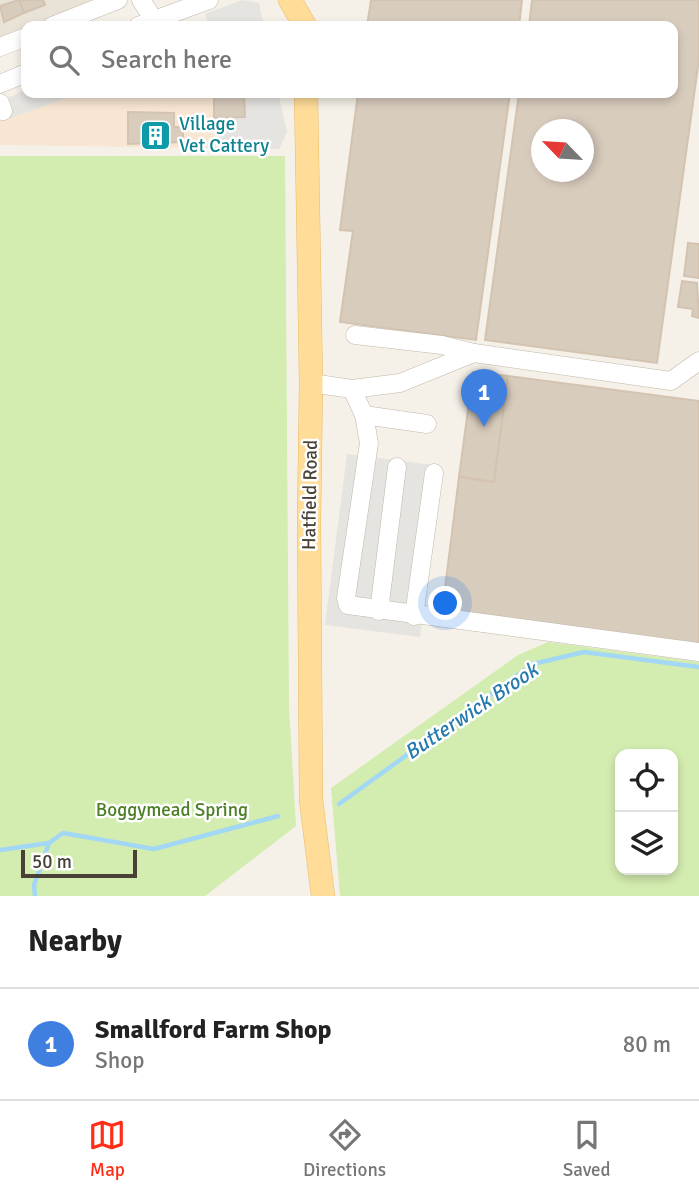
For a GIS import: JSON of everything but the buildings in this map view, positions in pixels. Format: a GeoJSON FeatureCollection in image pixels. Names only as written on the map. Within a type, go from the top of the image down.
{"type":"FeatureCollection","features":[{"type":"Feature","properties":{"kind":"main road"},"geometry":{"type":"LineString","coordinates":[[290,0],[302,21]]}},
{"type":"Feature","properties":{"kind":"main road"},"geometry":{"type":"LineString","coordinates":[[307,21],[313,0]]}},
{"type":"Feature","properties":{"kind":"main road","name":"Hatfield Road"},"geometry":{"type":"LineString","coordinates":[[306,98],[311,383],[311,800],[323,896]]}},
{"type":"Feature","properties":{"kind":"street"},"geometry":{"type":"LineString","coordinates":[[65,21],[118,0]]}},
{"type":"Feature","properties":{"kind":"street"},"geometry":{"type":"LineString","coordinates":[[141,0],[146,21]]}},
{"type":"Feature","properties":{"kind":"street"},"geometry":{"type":"LineString","coordinates":[[151,21],[209,0]]}},
{"type":"Feature","properties":{"kind":"street"},"geometry":{"type":"LineString","coordinates":[[0,47],[21,39]]}},
{"type":"Feature","properties":{"kind":"street"},"geometry":{"type":"LineString","coordinates":[[0,84],[21,75]]}},
{"type":"Feature","properties":{"kind":"street"},"geometry":{"type":"LineString","coordinates":[[355,335],[442,345],[474,353],[671,381],[699,361]]}},
{"type":"Feature","properties":{"kind":"street"},"geometry":{"type":"LineString","coordinates":[[311,383],[352,389],[400,383],[474,353]]}},
{"type":"Feature","properties":{"kind":"street"},"geometry":{"type":"LineString","coordinates":[[352,389],[364,415],[369,443],[346,598],[348,605],[414,616],[699,652]]}},
{"type":"Feature","properties":{"kind":"street"},"geometry":{"type":"LineString","coordinates":[[364,415],[426,424]]}},
{"type":"Feature","properties":{"kind":"street"},"geometry":{"type":"LineString","coordinates":[[379,611],[397,467]]}},
{"type":"Feature","properties":{"kind":"street"},"geometry":{"type":"LineString","coordinates":[[414,616],[434,473]]}},
{"type":"Feature","properties":{"kind":"shaded area"},"geometry":{"type":"Polygon","coordinates":[[[0,0],[98,0],[45,21],[21,21],[21,31],[0,39],[0,0]]]}},
{"type":"Feature","properties":{"kind":"shaded area"},"geometry":{"type":"Polygon","coordinates":[[[242,0],[259,3],[263,21],[207,21],[205,14],[242,0]]]}},
{"type":"Feature","properties":{"kind":"shaded area"},"geometry":{"type":"Polygon","coordinates":[[[21,92],[21,98],[279,98],[287,132],[279,149],[0,145],[0,101],[21,92]]]}},
{"type":"Feature","properties":{"kind":"shaded area"},"geometry":{"type":"Polygon","coordinates":[[[21,92],[21,98],[67,98],[3,121],[0,116],[0,101],[21,92]]]}},
{"type":"Feature","properties":{"kind":"shaded area"},"geometry":{"type":"Polygon","coordinates":[[[244,98],[279,98],[287,132],[279,149],[215,147],[214,118],[245,117],[244,98]]]}},
{"type":"Feature","properties":{"kind":"shaded area"},"geometry":{"type":"Polygon","coordinates":[[[347,454],[441,466],[420,637],[325,625],[347,454]]]}},
{"type":"Feature","properties":{"kind":"green space","name":"Boggymead Spring"},"geometry":{"type":"Polygon","coordinates":[[[0,156],[285,156],[289,707],[296,826],[205,896],[0,896],[0,156]]]}},
{"type":"Feature","properties":{"kind":"green space"},"geometry":{"type":"Polygon","coordinates":[[[548,642],[699,662],[699,896],[340,896],[331,788],[518,655],[548,642]]]}},
{"type":"Feature","properties":{"kind":"waterway","name":"Butterwick Brook"},"geometry":{"type":"LineString","coordinates":[[339,804],[533,664],[584,652],[699,667]]}},
{"type":"Feature","properties":{"kind":"waterway","name":"Butterwick Brook"},"geometry":{"type":"LineString","coordinates":[[35,896],[34,885],[49,843],[63,833],[154,849],[278,816]]}},
{"type":"Feature","properties":{"kind":"waterway","name":"Butterwick Brook"},"geometry":{"type":"LineString","coordinates":[[0,850],[49,843]]}},
{"type":"Feature","properties":{"kind":"place","name":"Village Vet Cattery"},"geometry":{"type":"Point","coordinates":[156,135]}},
{"type":"Feature","properties":{"kind":"place","name":"Smallford Farm Shop"},"geometry":{"type":"Point","coordinates":[484,427]}}]}
